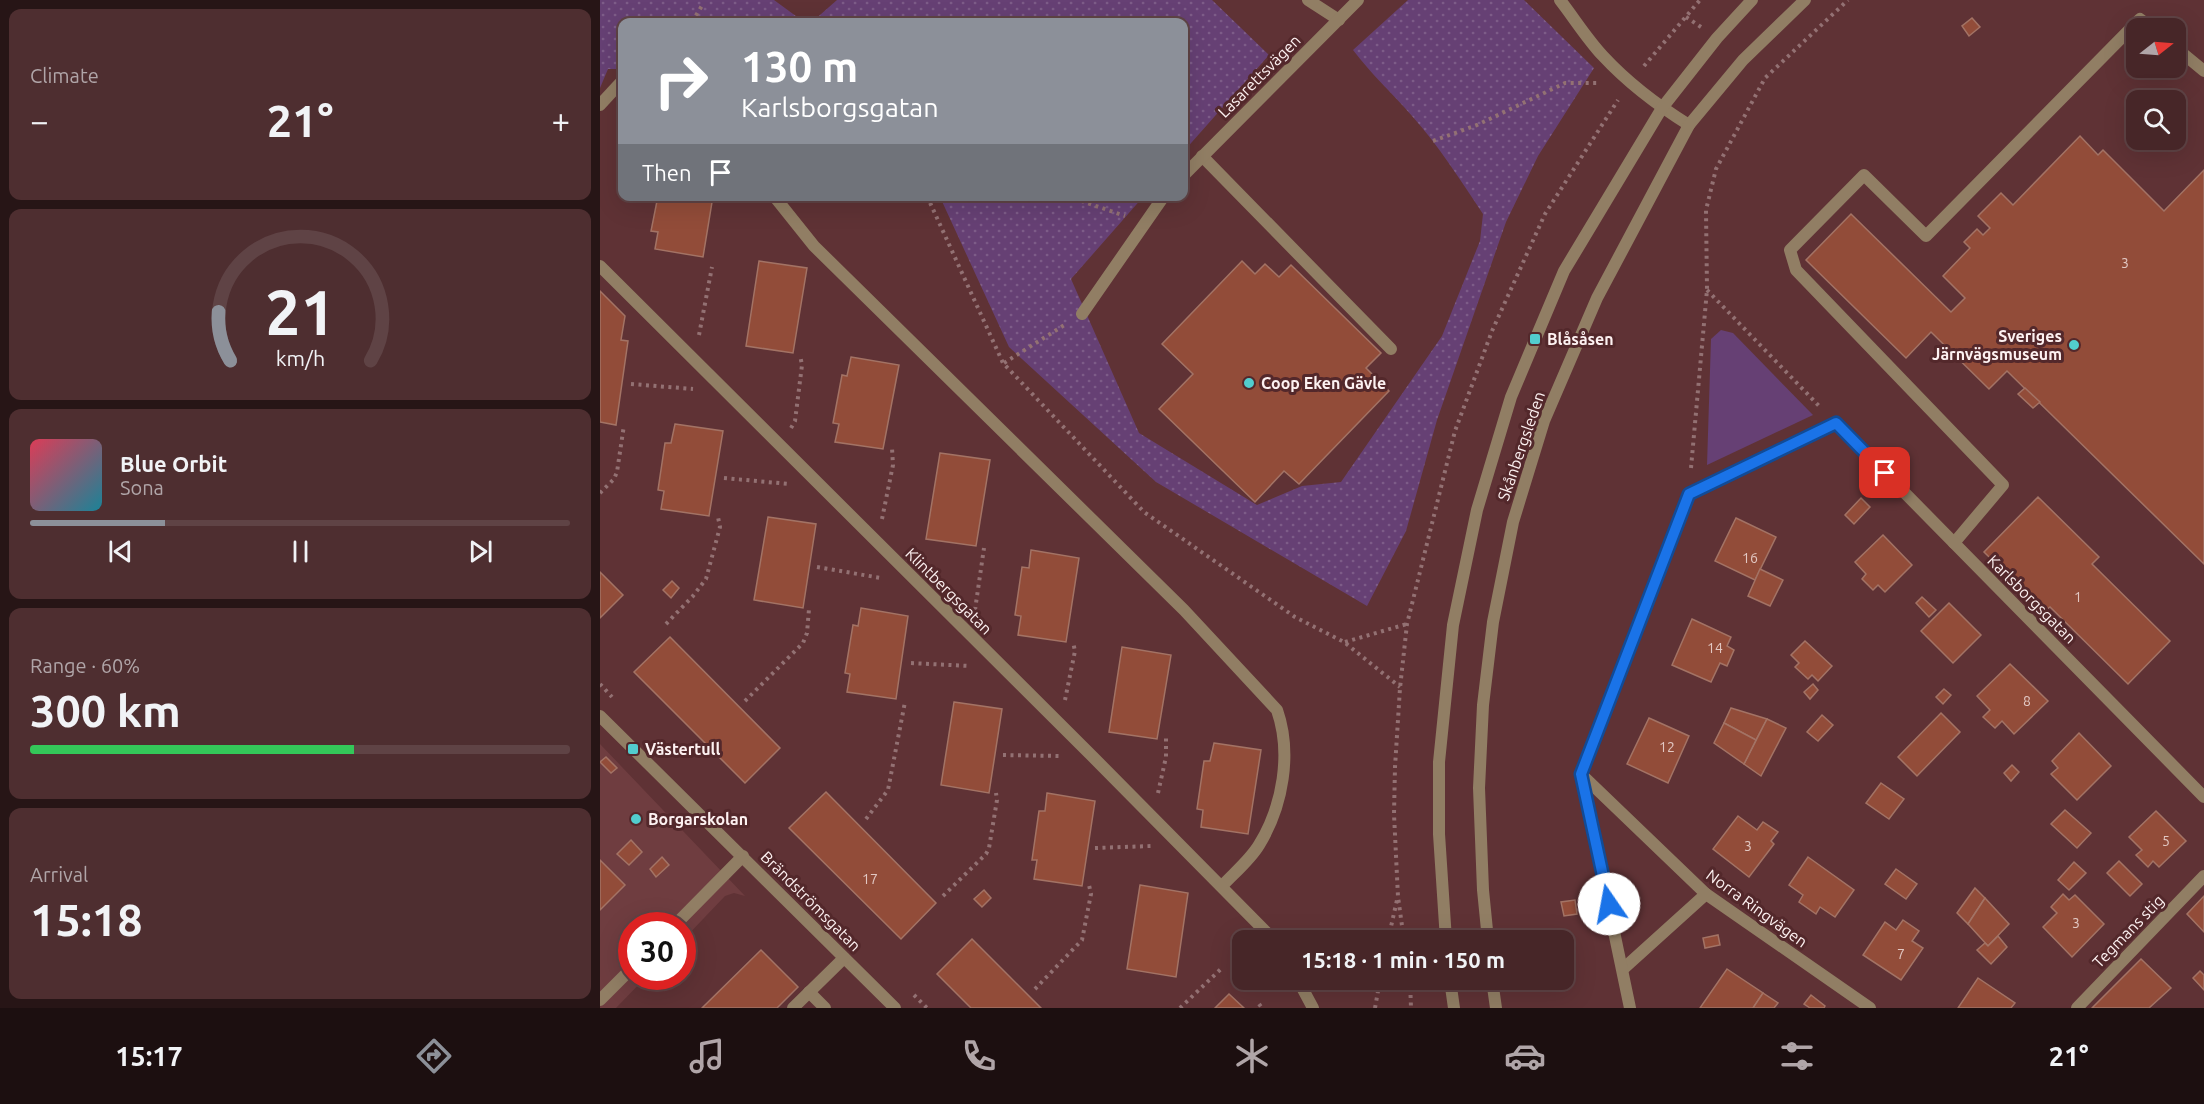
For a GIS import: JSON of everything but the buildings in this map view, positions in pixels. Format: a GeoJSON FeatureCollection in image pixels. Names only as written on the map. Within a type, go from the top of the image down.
{"type":"FeatureCollection","features":[{"type":"Feature","properties":{"kind":"street"},"geometry":{"type":"LineString","coordinates":[[1308,0],[1338,20]]}},
{"type":"Feature","properties":{"kind":"street","name":"Lasarettsvägen"},"geometry":{"type":"LineString","coordinates":[[1188,171],[1358,0]]}},
{"type":"Feature","properties":{"kind":"street"},"geometry":{"type":"LineString","coordinates":[[1560,0],[1601,54],[1629,83],[1689,125]]}},
{"type":"Feature","properties":{"kind":"street","name":"Skånbergsleden"},"geometry":{"type":"LineString","coordinates":[[1445,930],[1439,834],[1439,762],[1453,625],[1477,510],[1511,397],[1564,271],[1662,108],[1717,38],[1752,0]]}},
{"type":"Feature","properties":{"kind":"street","name":"Skånbergsleden"},"geometry":{"type":"LineString","coordinates":[[1487,930],[1479,800],[1483,705],[1493,622],[1513,522],[1544,422],[1597,298],[1689,125],[1743,60],[1805,0]]}},
{"type":"Feature","properties":{"kind":"street"},"geometry":{"type":"LineString","coordinates":[[1954,543],[2003,485],[1796,270],[1790,249],[1864,175],[1926,237],[2126,33]]}},
{"type":"Feature","properties":{"kind":"street"},"geometry":{"type":"LineString","coordinates":[[2186,56],[2203,69]]}},
{"type":"Feature","properties":{"kind":"street"},"geometry":{"type":"LineString","coordinates":[[600,105],[618,85]]}},
{"type":"Feature","properties":{"kind":"street"},"geometry":{"type":"LineString","coordinates":[[1202,156],[1391,349]]}},
{"type":"Feature","properties":{"kind":"street"},"geometry":{"type":"LineString","coordinates":[[778,201],[814,246],[1184,610],[1277,710],[1283,728],[1284,748],[1284,773],[1279,798],[1271,822],[1258,846],[1222,886]]}},
{"type":"Feature","properties":{"kind":"street"},"geometry":{"type":"LineString","coordinates":[[1082,314],[1161,201]]}},
{"type":"Feature","properties":{"kind":"street","name":"Klintbergsgatan"},"geometry":{"type":"LineString","coordinates":[[600,266],[1264,930]]}},
{"type":"Feature","properties":{"kind":"street"},"geometry":{"type":"LineString","coordinates":[[1630,1008],[1581,774],[1689,494],[1836,423]]}},
{"type":"Feature","properties":{"kind":"street","name":"Karlsborgsgatan"},"geometry":{"type":"LineString","coordinates":[[1836,423],[2204,798]]}},
{"type":"Feature","properties":{"kind":"street","name":"Brändströmsgatan"},"geometry":{"type":"LineString","coordinates":[[600,716],[895,1008]]}},
{"type":"Feature","properties":{"kind":"street","name":"Norra Ringvägen"},"geometry":{"type":"LineString","coordinates":[[1581,774],[1706,894],[1870,1008]]}},
{"type":"Feature","properties":{"kind":"street"},"geometry":{"type":"LineString","coordinates":[[688,912],[743,856]]}},
{"type":"Feature","properties":{"kind":"street","name":"Tegmans stig"},"geometry":{"type":"LineString","coordinates":[[2077,1008],[2204,876]]}},
{"type":"Feature","properties":{"kind":"street"},"geometry":{"type":"LineString","coordinates":[[1623,969],[1706,894]]}},
{"type":"Feature","properties":{"kind":"street"},"geometry":{"type":"LineString","coordinates":[[793,1008],[844,958]]}},
{"type":"Feature","properties":{"kind":"street"},"geometry":{"type":"LineString","coordinates":[[600,1000],[618,982]]}},
{"type":"Feature","properties":{"kind":"street"},"geometry":{"type":"LineString","coordinates":[[1303,990],[1312,1008]]}},
{"type":"Feature","properties":{"kind":"street"},"geometry":{"type":"LineString","coordinates":[[1451,990],[1454,1008]]}},
{"type":"Feature","properties":{"kind":"street"},"geometry":{"type":"LineString","coordinates":[[1493,990],[1496,1008]]}},
{"type":"Feature","properties":{"kind":"street"},"geometry":{"type":"LineString","coordinates":[[809,992],[825,1008]]}},
{"type":"Feature","properties":{"kind":"path"},"geometry":{"type":"LineString","coordinates":[[1689,494],[1707,290],[1707,210],[1716,169],[1765,78],[1848,0]]}},
{"type":"Feature","properties":{"kind":"path"},"geometry":{"type":"LineString","coordinates":[[694,18],[703,4]]}},
{"type":"Feature","properties":{"kind":"path"},"geometry":{"type":"LineString","coordinates":[[1433,141],[1477,125],[1565,83],[1629,83]]}},
{"type":"Feature","properties":{"kind":"path"},"geometry":{"type":"LineString","coordinates":[[929,201],[1003,363],[1144,512],[1295,616],[1344,642],[1400,688]]}},
{"type":"Feature","properties":{"kind":"path"},"geometry":{"type":"LineString","coordinates":[[1081,201],[1126,217]]}},
{"type":"Feature","properties":{"kind":"path"},"geometry":{"type":"LineString","coordinates":[[693,359],[712,267]]}},
{"type":"Feature","properties":{"kind":"path"},"geometry":{"type":"LineString","coordinates":[[1707,290],[1836,423]]}},
{"type":"Feature","properties":{"kind":"path"},"geometry":{"type":"LineString","coordinates":[[1003,363],[1082,314]]}},
{"type":"Feature","properties":{"kind":"path"},"geometry":{"type":"LineString","coordinates":[[782,447],[795,421],[802,365],[800,355]]}},
{"type":"Feature","properties":{"kind":"path"},"geometry":{"type":"LineString","coordinates":[[631,384],[725,392]]}},
{"type":"Feature","properties":{"kind":"path"},"geometry":{"type":"LineString","coordinates":[[600,493],[614,479],[617,472],[624,425]]}},
{"type":"Feature","properties":{"kind":"path"},"geometry":{"type":"LineString","coordinates":[[874,539],[884,512],[893,465],[892,448]]}},
{"type":"Feature","properties":{"kind":"path"},"geometry":{"type":"LineString","coordinates":[[724,478],[822,487]]}},
{"type":"Feature","properties":{"kind":"path"},"geometry":{"type":"LineString","coordinates":[[666,624],[706,579],[720,526],[718,517]]}},
{"type":"Feature","properties":{"kind":"path"},"geometry":{"type":"LineString","coordinates":[[965,630],[975,609],[984,548]]}},
{"type":"Feature","properties":{"kind":"path"},"geometry":{"type":"LineString","coordinates":[[817,567],[919,585]]}},
{"type":"Feature","properties":{"kind":"path"},"geometry":{"type":"LineString","coordinates":[[746,701],[803,643],[807,633],[810,609]]}},
{"type":"Feature","properties":{"kind":"path"},"geometry":{"type":"LineString","coordinates":[[1344,642],[1407,624]]}},
{"type":"Feature","properties":{"kind":"path"},"geometry":{"type":"LineString","coordinates":[[1053,718],[1066,698],[1075,651],[1073,642]]}},
{"type":"Feature","properties":{"kind":"path"},"geometry":{"type":"LineString","coordinates":[[911,663],[1004,668]]}},
{"type":"Feature","properties":{"kind":"path"},"geometry":{"type":"LineString","coordinates":[[866,819],[888,790],[904,702]]}},
{"type":"Feature","properties":{"kind":"path"},"geometry":{"type":"LineString","coordinates":[[1148,812],[1158,793],[1166,757],[1166,738]]}},
{"type":"Feature","properties":{"kind":"path"},"geometry":{"type":"LineString","coordinates":[[1003,755],[1093,757]]}},
{"type":"Feature","properties":{"kind":"path"},"geometry":{"type":"LineString","coordinates":[[943,896],[986,854],[997,800],[996,793]]}},
{"type":"Feature","properties":{"kind":"path"},"geometry":{"type":"LineString","coordinates":[[1095,848],[1181,845]]}},
{"type":"Feature","properties":{"kind":"path"},"geometry":{"type":"LineString","coordinates":[[1035,988],[1082,940],[1090,894],[1089,885]]}},
{"type":"Feature","properties":{"kind":"path"},"geometry":{"type":"LineString","coordinates":[[1391,930],[1398,897]]}},
{"type":"Feature","properties":{"kind":"path"},"geometry":{"type":"LineString","coordinates":[[1180,1008],[1223,967]]}},
{"type":"Feature","properties":{"kind":"path"},"geometry":{"type":"LineString","coordinates":[[1375,1008],[1378,990]]}},
{"type":"Feature","properties":{"kind":"path"},"geometry":{"type":"LineString","coordinates":[[1410,990],[1411,1008]]}},
{"type":"Feature","properties":{"kind":"shaded area"},"geometry":{"type":"Polygon","coordinates":[[[600,0],[774,0],[799,18],[618,18],[618,69],[608,69],[600,88],[600,0]]]}},
{"type":"Feature","properties":{"kind":"shaded area"},"geometry":{"type":"Polygon","coordinates":[[[837,0],[1212,0],[1269,55],[1188,146],[1188,18],[817,18],[837,0]]]}},
{"type":"Feature","properties":{"kind":"shaded area"},"geometry":{"type":"Polygon","coordinates":[[[1408,0],[1524,0],[1594,68],[1538,156],[1506,222],[1437,420],[1406,531],[1367,606],[1156,482],[1009,347],[942,201],[1139,201],[1071,279],[1139,433],[1257,505],[1302,486],[1341,482],[1442,336],[1480,241],[1483,214],[1422,127],[1353,50],[1408,0]]]}},
{"type":"Feature","properties":{"kind":"shaded area"},"geometry":{"type":"Polygon","coordinates":[[[1721,330],[1733,333],[1813,415],[1707,465],[1711,339],[1721,330]]]}},
{"type":"Feature","properties":{"kind":"shaded area","name":"Borgarskolan"},"geometry":{"type":"Polygon","coordinates":[[[600,744],[745,896],[734,893],[725,896],[696,926],[696,912],[618,912],[618,990],[633,990],[616,1008],[600,1008],[600,744]]]}},
{"type":"Feature","properties":{"kind":"place","name":"Blåsåsen"},"geometry":{"type":"Point","coordinates":[1535,339]}},
{"type":"Feature","properties":{"kind":"place","name":"Sveriges Järnvägsmuseum"},"geometry":{"type":"Point","coordinates":[2074,345]}},
{"type":"Feature","properties":{"kind":"place","name":"Coop Eken Gävle"},"geometry":{"type":"Point","coordinates":[1249,383]}},
{"type":"Feature","properties":{"kind":"place","name":"Västertull"},"geometry":{"type":"Point","coordinates":[633,749]}},
{"type":"Feature","properties":{"kind":"place","name":"Borgarskolan"},"geometry":{"type":"Point","coordinates":[636,819]}},
{"type":"Feature","properties":{"kind":"route"},"geometry":{"type":"LineString","coordinates":[[1609,904],[1581,774],[1689,494],[1836,423],[1885,473]]}}]}
